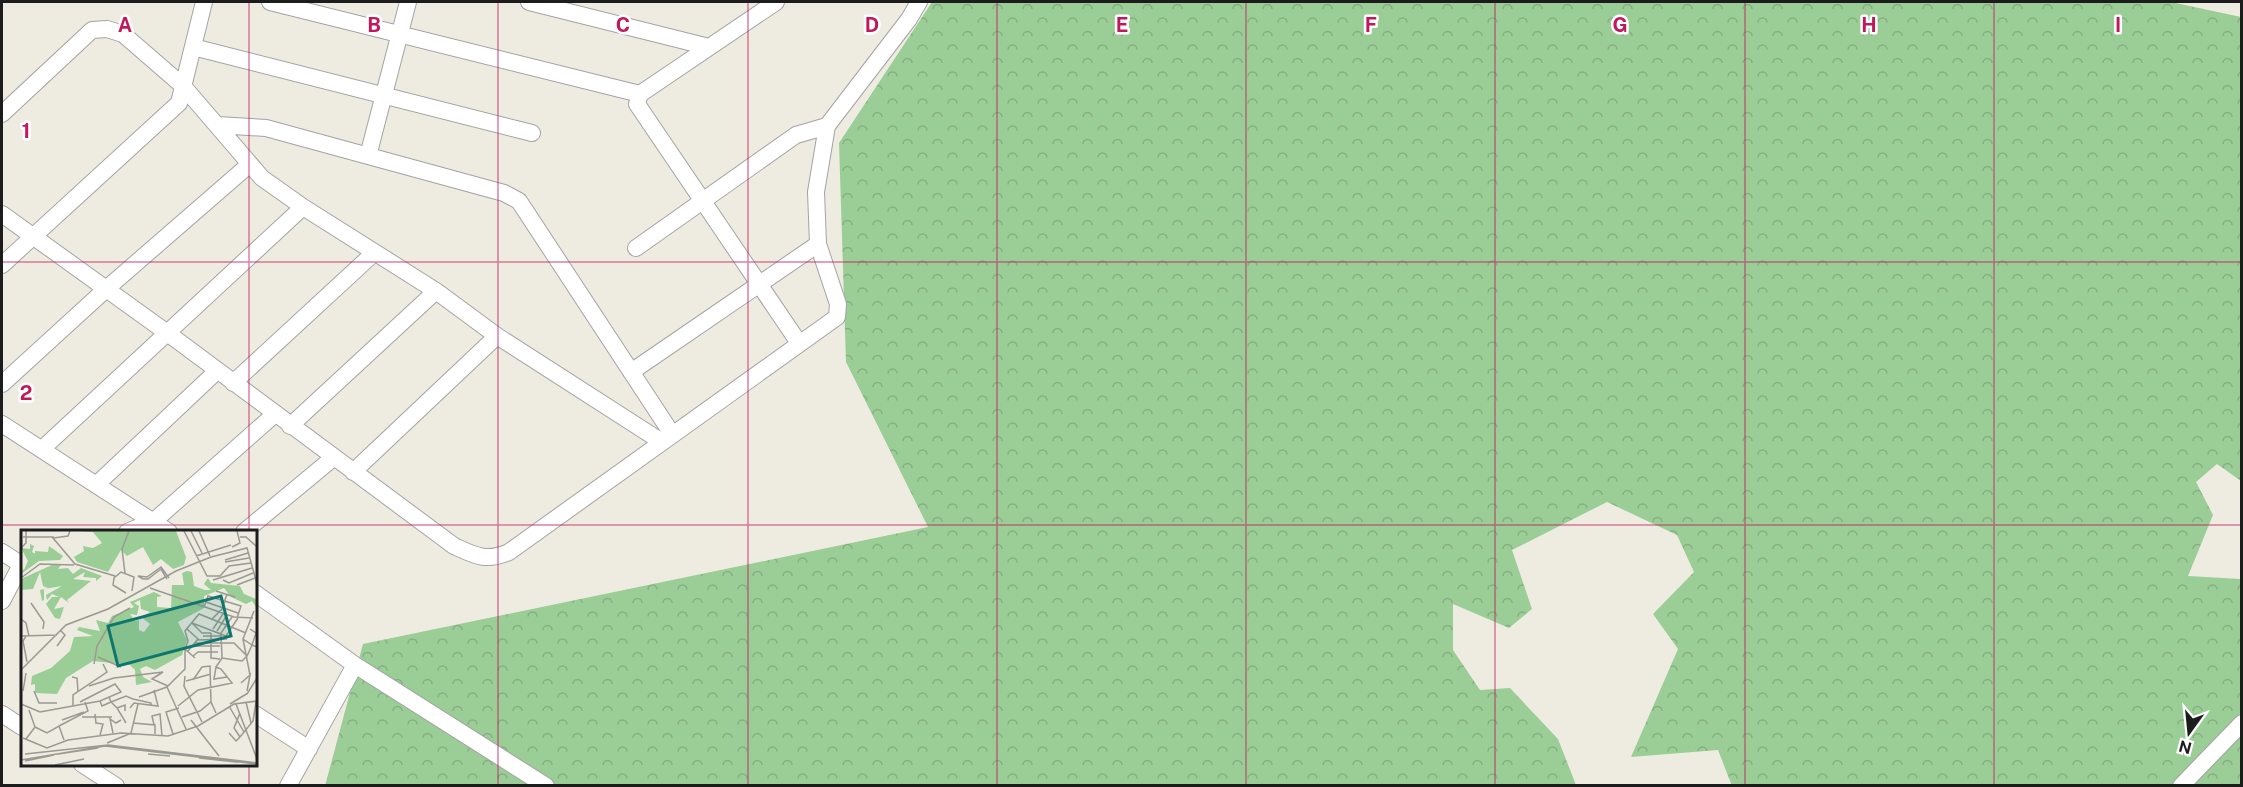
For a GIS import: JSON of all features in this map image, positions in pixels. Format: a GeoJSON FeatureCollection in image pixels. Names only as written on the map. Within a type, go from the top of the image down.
{"type":"FeatureCollection","features":[{"type":"Feature","properties":{"kind":"street"},"geometry":{"type":"LineString","coordinates":[[2,265],[179,103],[204,2]]}},
{"type":"Feature","properties":{"kind":"street"},"geometry":{"type":"LineString","coordinates":[[270,2],[640,94]]}},
{"type":"Feature","properties":{"kind":"street"},"geometry":{"type":"LineString","coordinates":[[368,156],[408,2]]}},
{"type":"Feature","properties":{"kind":"street"},"geometry":{"type":"LineString","coordinates":[[529,2],[710,47]]}},
{"type":"Feature","properties":{"kind":"street"},"geometry":{"type":"LineString","coordinates":[[776,2],[640,94],[637,104],[799,343]]}},
{"type":"Feature","properties":{"kind":"street"},"geometry":{"type":"LineString","coordinates":[[2,214],[166,332],[454,546],[477,556],[496,558],[509,552],[837,317],[838,304],[818,244],[816,192],[828,126],[920,2]]}},
{"type":"Feature","properties":{"kind":"street"},"geometry":{"type":"LineString","coordinates":[[2,114],[92,30],[107,29],[123,34],[183,86],[262,178],[303,207],[436,291],[497,336],[667,438]]}},
{"type":"Feature","properties":{"kind":"street"},"geometry":{"type":"LineString","coordinates":[[193,47],[532,133]]}},
{"type":"Feature","properties":{"kind":"street"},"geometry":{"type":"LineString","coordinates":[[217,125],[266,128],[504,193],[519,201],[631,372],[667,438]]}},
{"type":"Feature","properties":{"kind":"street"},"geometry":{"type":"LineString","coordinates":[[636,248],[796,135],[828,126]]}},
{"type":"Feature","properties":{"kind":"street"},"geometry":{"type":"LineString","coordinates":[[2,384],[105,290],[250,164]]}},
{"type":"Feature","properties":{"kind":"street"},"geometry":{"type":"LineString","coordinates":[[42,449],[303,207]]}},
{"type":"Feature","properties":{"kind":"street"},"geometry":{"type":"LineString","coordinates":[[631,372],[818,244]]}},
{"type":"Feature","properties":{"kind":"street"},"geometry":{"type":"LineString","coordinates":[[233,383],[374,253]]}},
{"type":"Feature","properties":{"kind":"street"},"geometry":{"type":"LineString","coordinates":[[290,426],[436,291]]}},
{"type":"Feature","properties":{"kind":"street"},"geometry":{"type":"LineString","coordinates":[[353,472],[497,336]]}},
{"type":"Feature","properties":{"kind":"street"},"geometry":{"type":"LineString","coordinates":[[96,485],[217,371]]}},
{"type":"Feature","properties":{"kind":"street"},"geometry":{"type":"LineString","coordinates":[[132,530],[154,521],[275,414]]}},
{"type":"Feature","properties":{"kind":"street"},"geometry":{"type":"LineString","coordinates":[[2,424],[166,530]]}},
{"type":"Feature","properties":{"kind":"street"},"geometry":{"type":"LineString","coordinates":[[246,530],[333,458]]}},
{"type":"Feature","properties":{"kind":"street"},"geometry":{"type":"LineString","coordinates":[[2,552],[21,563]]}},
{"type":"Feature","properties":{"kind":"street"},"geometry":{"type":"LineString","coordinates":[[2,601],[21,566]]}},
{"type":"Feature","properties":{"kind":"street"},"geometry":{"type":"LineString","coordinates":[[256,594],[355,665],[546,786]]}},
{"type":"Feature","properties":{"kind":"street"},"geometry":{"type":"LineString","coordinates":[[288,786],[355,665]]}},
{"type":"Feature","properties":{"kind":"street"},"geometry":{"type":"LineString","coordinates":[[2,714],[21,727]]}},
{"type":"Feature","properties":{"kind":"street"},"geometry":{"type":"LineString","coordinates":[[256,715],[309,749]]}},
{"type":"Feature","properties":{"kind":"street"},"geometry":{"type":"LineString","coordinates":[[2190,781],[2241,723]]}},
{"type":"Feature","properties":{"kind":"street"},"geometry":{"type":"LineString","coordinates":[[84,766],[116,786]]}},
{"type":"Feature","properties":{"kind":"green space"},"geometry":{"type":"Polygon","coordinates":[[[932,2],[2171,2],[2241,17],[2241,481],[2217,464],[2196,482],[2213,515],[2188,576],[2241,579],[2241,785],[1732,786],[1718,750],[1631,757],[1678,649],[1653,614],[1694,572],[1677,535],[1607,502],[1512,550],[1532,609],[1509,628],[1453,604],[1453,650],[1480,690],[1510,688],[1558,739],[1576,785],[325,786],[363,644],[928,527],[846,362],[839,143],[932,2]]]}}]}
